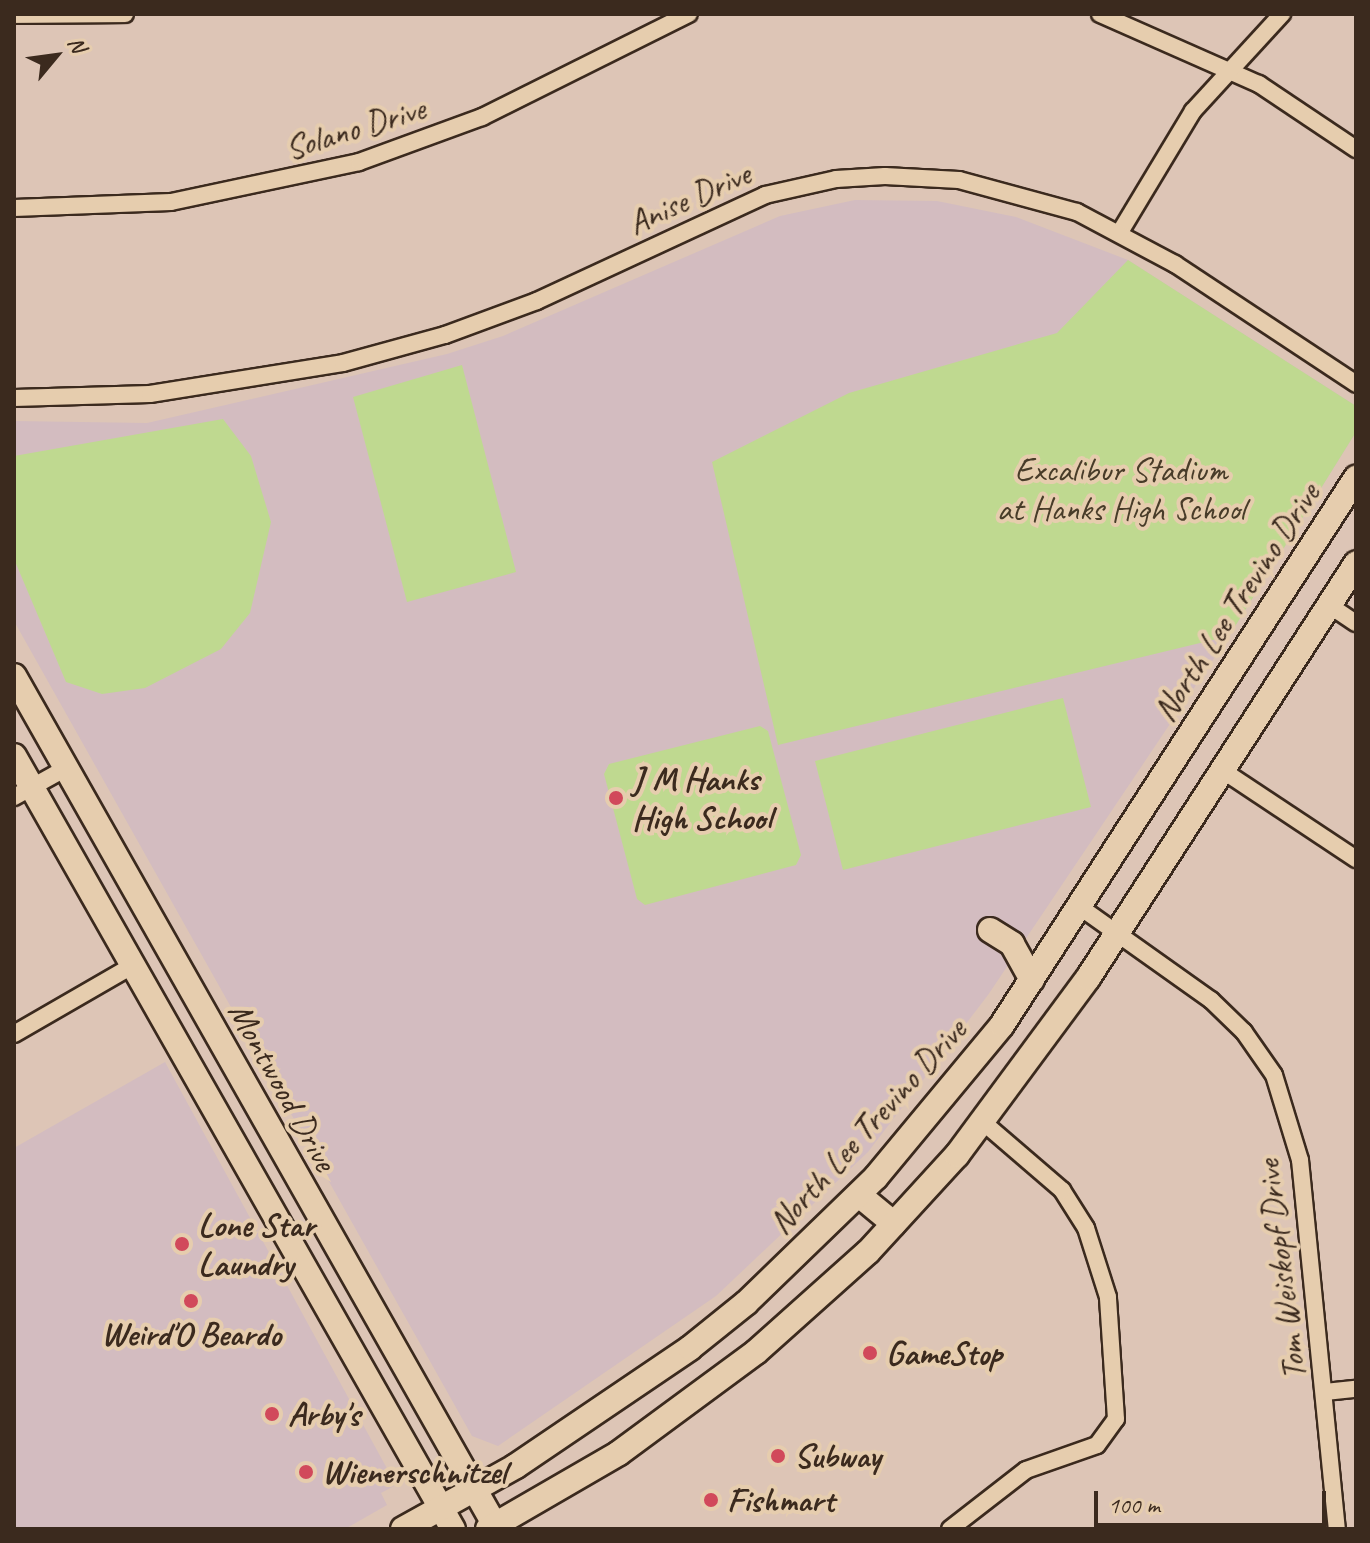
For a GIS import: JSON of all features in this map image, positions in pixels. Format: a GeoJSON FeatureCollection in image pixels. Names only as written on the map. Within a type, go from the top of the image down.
{"type":"FeatureCollection","features":[{"type":"Feature","properties":{"kind":"main road","name":"North Lee Trevino Drive"},"geometry":{"type":"LineString","coordinates":[[403,1529],[475,1489],[690,1348],[746,1303],[859,1195],[967,1073],[1032,980],[1356,478]]}},
{"type":"Feature","properties":{"kind":"main road"},"geometry":{"type":"LineString","coordinates":[[493,1528],[619,1453],[702,1393],[817,1300],[894,1224],[983,1122],[1050,1032],[1356,563]]}},
{"type":"Feature","properties":{"kind":"main road","name":"Montwood Drive"},"geometry":{"type":"LineString","coordinates":[[14,676],[272,1136],[475,1489],[493,1528]]}},
{"type":"Feature","properties":{"kind":"main road"},"geometry":{"type":"LineString","coordinates":[[14,756],[23,792],[132,966],[453,1529]]}},
{"type":"Feature","properties":{"kind":"main road"},"geometry":{"type":"LineString","coordinates":[[990,930],[1012,944],[1032,980]]}},
{"type":"Feature","properties":{"kind":"main road"},"geometry":{"type":"LineString","coordinates":[[238,1154],[272,1136]]}},
{"type":"Feature","properties":{"kind":"main road"},"geometry":{"type":"LineString","coordinates":[[859,1195],[894,1224]]}},
{"type":"Feature","properties":{"kind":"street"},"geometry":{"type":"LineString","coordinates":[[14,15],[125,14]]}},
{"type":"Feature","properties":{"kind":"street","name":"Solano Drive"},"geometry":{"type":"LineString","coordinates":[[14,208],[171,202],[359,162],[482,117],[689,14]]}},
{"type":"Feature","properties":{"kind":"street"},"geometry":{"type":"LineString","coordinates":[[1100,14],[1259,84],[1356,149]]}},
{"type":"Feature","properties":{"kind":"street"},"geometry":{"type":"LineString","coordinates":[[1120,232],[1193,111],[1227,70],[1282,14]]}},
{"type":"Feature","properties":{"kind":"street","name":"Anise Drive"},"geometry":{"type":"LineString","coordinates":[[14,398],[150,394],[343,363],[445,335],[537,301],[721,211],[836,179],[959,180],[1037,198],[1120,232],[1356,384]]}},
{"type":"Feature","properties":{"kind":"street"},"geometry":{"type":"LineString","coordinates":[[1329,605],[1356,623]]}},
{"type":"Feature","properties":{"kind":"street"},"geometry":{"type":"LineString","coordinates":[[23,792],[66,768]]}},
{"type":"Feature","properties":{"kind":"street"},"geometry":{"type":"LineString","coordinates":[[1222,770],[1356,859]]}},
{"type":"Feature","properties":{"kind":"street","name":"Tom Weiskopf Drive"},"geometry":{"type":"LineString","coordinates":[[1080,907],[1211,1000],[1244,1032],[1274,1075],[1300,1160],[1337,1529]]}},
{"type":"Feature","properties":{"kind":"street"},"geometry":{"type":"LineString","coordinates":[[14,1034],[132,966]]}},
{"type":"Feature","properties":{"kind":"street"},"geometry":{"type":"LineString","coordinates":[[950,1529],[1026,1470],[1097,1445],[1116,1419],[1108,1297],[1086,1228],[1062,1190],[983,1122]]}},
{"type":"Feature","properties":{"kind":"street"},"geometry":{"type":"LineString","coordinates":[[1325,1392],[1356,1389]]}},
{"type":"Feature","properties":{"kind":"shaded area","name":"J M Hanks High School"},"geometry":{"type":"Polygon","coordinates":[[[855,200],[937,201],[1016,217],[1128,260],[1356,406],[1356,432],[1229,636],[988,995],[868,1152],[716,1296],[498,1446],[472,1436],[14,621],[14,421],[147,423],[447,354],[503,336],[780,216],[855,200]]]}},
{"type":"Feature","properties":{"kind":"shaded area"},"geometry":{"type":"Polygon","coordinates":[[[165,1062],[396,1485],[381,1493],[387,1505],[345,1529],[14,1529],[14,1148],[165,1062]]]}},
{"type":"Feature","properties":{"kind":"green space","name":"Excalibur Stadium at Hanks High School"},"geometry":{"type":"Polygon","coordinates":[[[1128,260],[1356,406],[1356,432],[1229,636],[778,745],[712,462],[849,393],[1057,333],[1128,260]]]}},
{"type":"Feature","properties":{"kind":"green space"},"geometry":{"type":"Polygon","coordinates":[[[462,365],[516,572],[407,602],[353,397],[462,365]]]}},
{"type":"Feature","properties":{"kind":"green space"},"geometry":{"type":"Polygon","coordinates":[[[223,419],[251,456],[271,522],[250,613],[221,649],[145,688],[102,694],[66,682],[14,559],[14,456],[223,419]]]}},
{"type":"Feature","properties":{"kind":"green space"},"geometry":{"type":"Polygon","coordinates":[[[1063,698],[1091,807],[843,870],[815,761],[1063,698]]]}},
{"type":"Feature","properties":{"kind":"green space"},"geometry":{"type":"Polygon","coordinates":[[[760,726],[768,731],[801,855],[796,865],[645,905],[637,899],[604,774],[609,764],[760,726]]]}},
{"type":"Feature","properties":{"kind":"place","name":"J M Hanks High School"},"geometry":{"type":"Point","coordinates":[616,798]}},
{"type":"Feature","properties":{"kind":"place","name":"Lone Star Laundry"},"geometry":{"type":"Point","coordinates":[182,1244]}},
{"type":"Feature","properties":{"kind":"place","name":"Weird'O Beardo"},"geometry":{"type":"Point","coordinates":[191,1301]}},
{"type":"Feature","properties":{"kind":"place","name":"GameStop"},"geometry":{"type":"Point","coordinates":[870,1353]}},
{"type":"Feature","properties":{"kind":"place","name":"Arby's"},"geometry":{"type":"Point","coordinates":[272,1414]}},
{"type":"Feature","properties":{"kind":"place","name":"Subway"},"geometry":{"type":"Point","coordinates":[778,1456]}},
{"type":"Feature","properties":{"kind":"place","name":"Wienerschnitzel"},"geometry":{"type":"Point","coordinates":[306,1472]}},
{"type":"Feature","properties":{"kind":"place","name":"Fishmart"},"geometry":{"type":"Point","coordinates":[711,1500]}}]}
